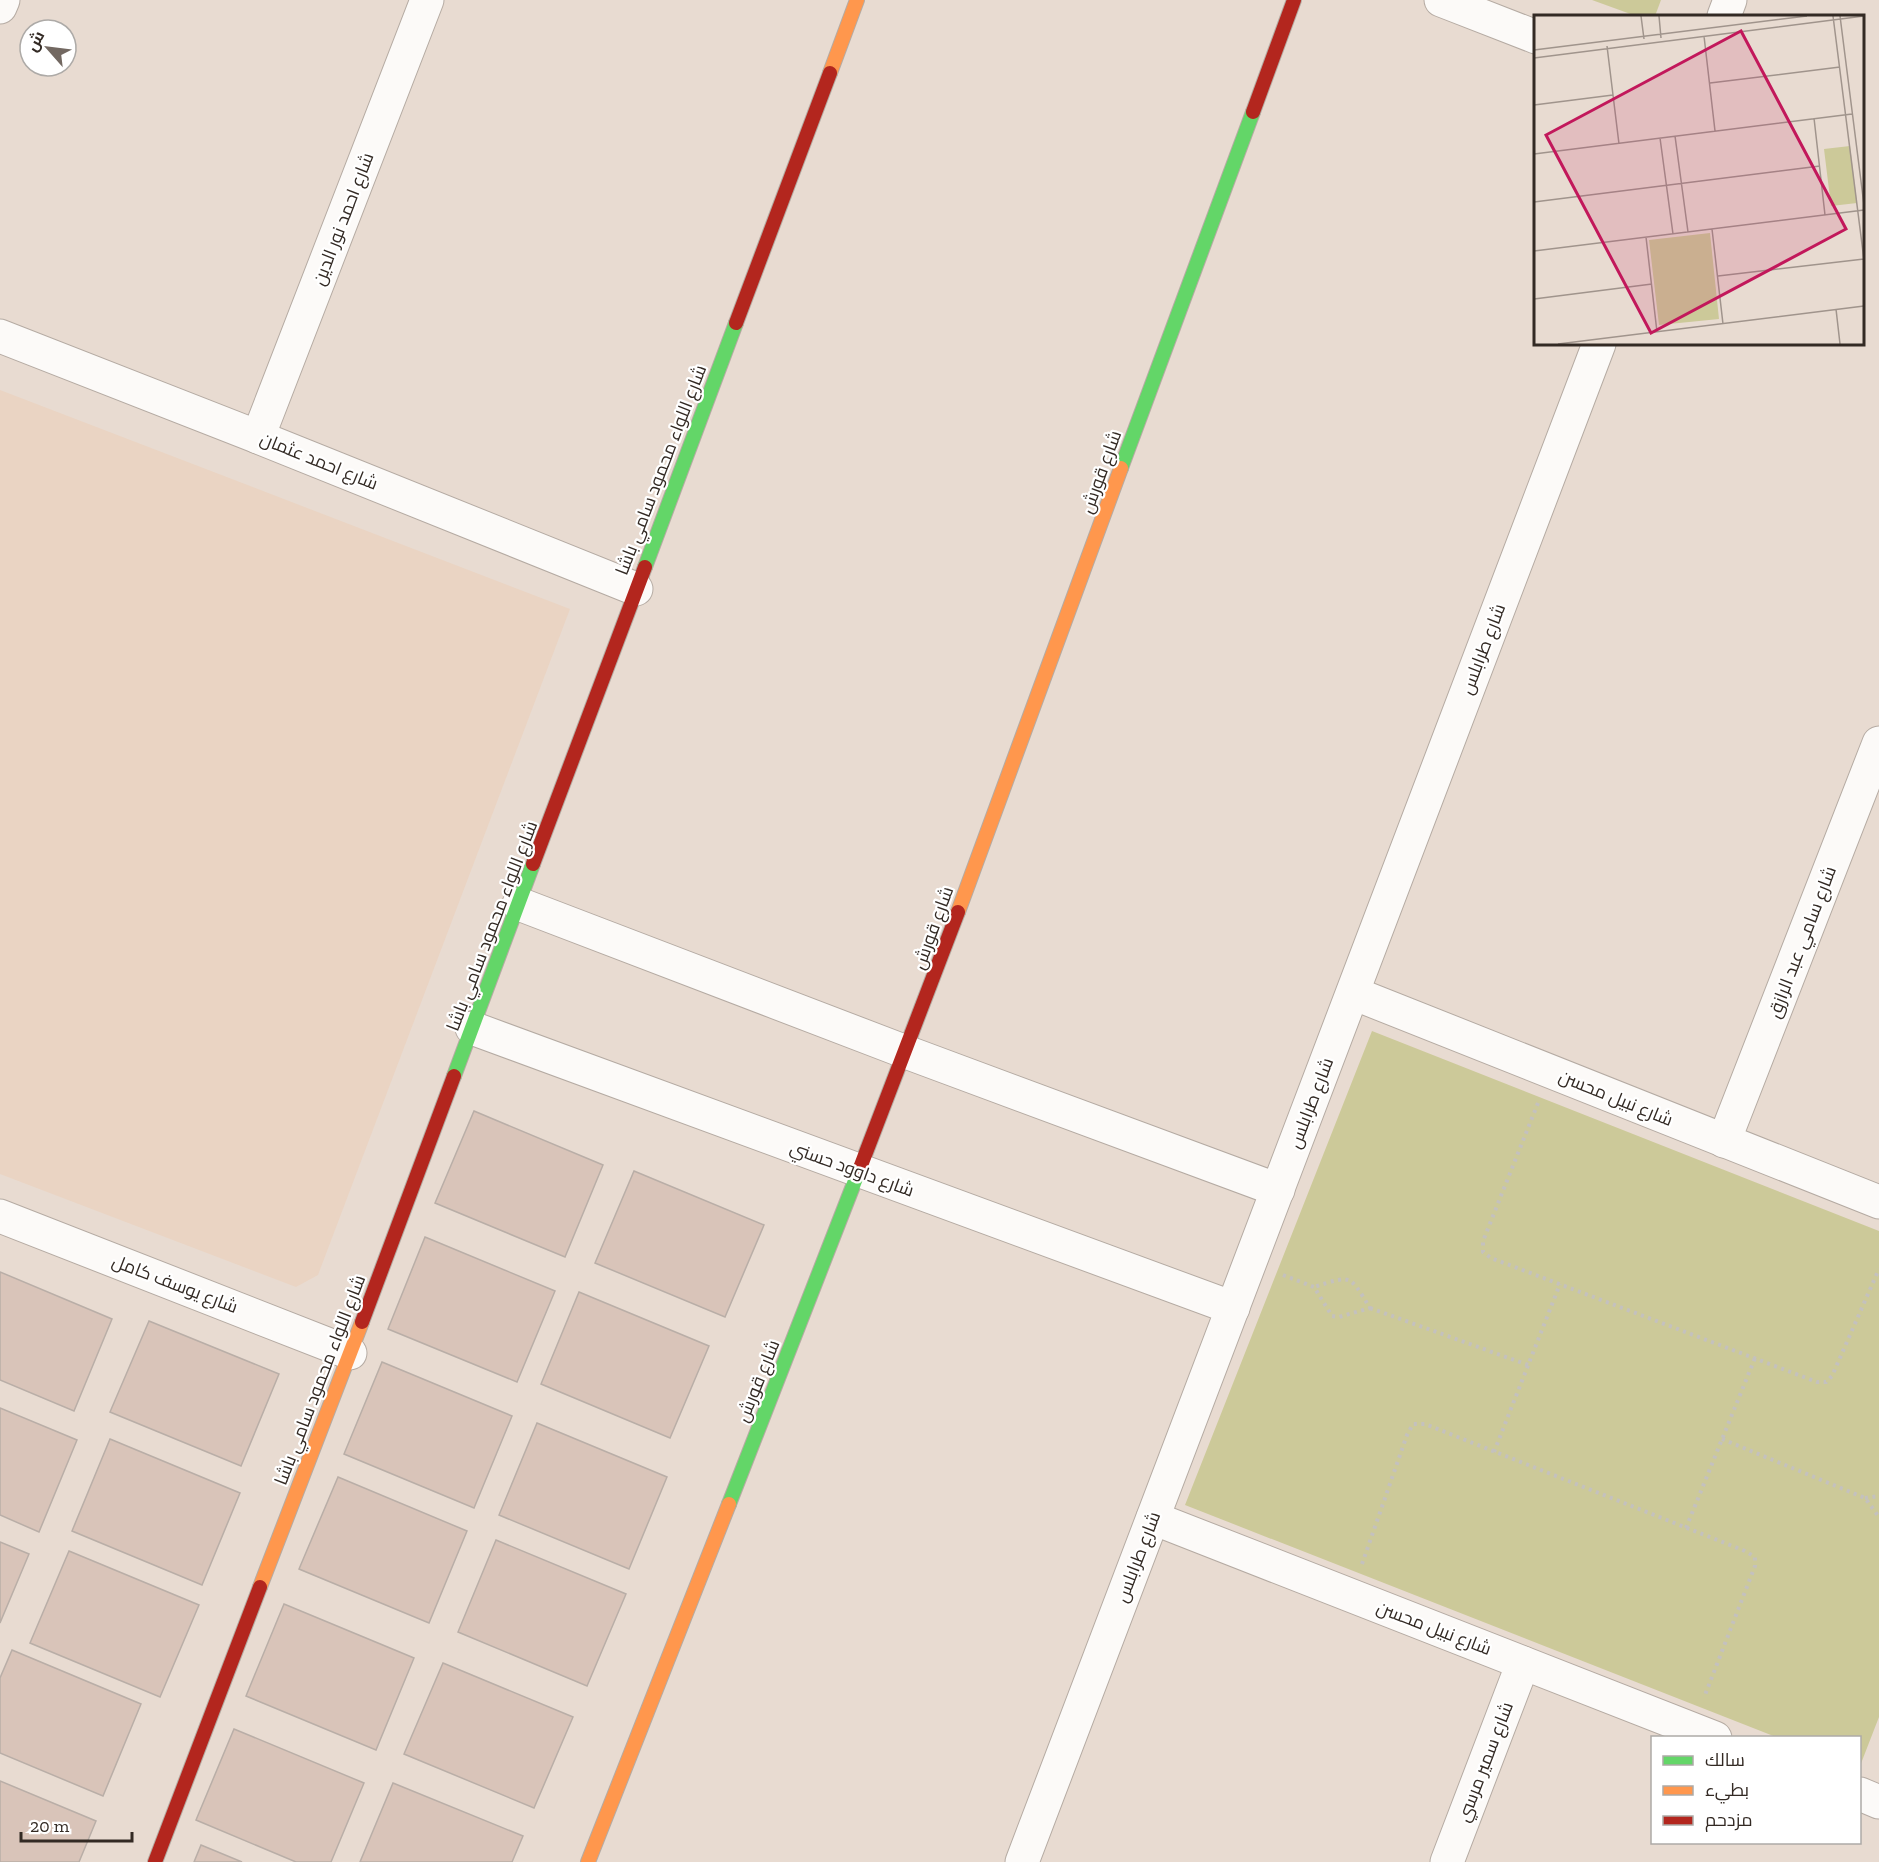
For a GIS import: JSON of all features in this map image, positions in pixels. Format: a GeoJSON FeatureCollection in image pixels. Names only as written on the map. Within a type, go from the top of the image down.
{"type":"FeatureCollection","features":[{"type":"Feature","properties":{"kind":"street"},"geometry":{"type":"LineString","coordinates":[[0,7],[3,0]]}},
{"type":"Feature","properties":{"kind":"street","name":"شارع احمد نور الدين"},"geometry":{"type":"LineString","coordinates":[[258,437],[427,0]]}},
{"type":"Feature","properties":{"kind":"street","name":"شارع اللواء محمود سامي باشا"},"geometry":{"type":"LineString","coordinates":[[155,1862],[350,1353],[857,0]]}},
{"type":"Feature","properties":{"kind":"street","name":"شارع قورش"},"geometry":{"type":"LineString","coordinates":[[588,1862],[906,1052],[1294,0]]}},
{"type":"Feature","properties":{"kind":"street"},"geometry":{"type":"LineString","coordinates":[[1441,0],[1534,36]]}},
{"type":"Feature","properties":{"kind":"street"},"geometry":{"type":"LineString","coordinates":[[1724,15],[1730,0]]}},
{"type":"Feature","properties":{"kind":"street","name":"شارع احمد عثمان"},"geometry":{"type":"LineString","coordinates":[[0,336],[636,589]]}},
{"type":"Feature","properties":{"kind":"street","name":"شارع طرابلس"},"geometry":{"type":"LineString","coordinates":[[1022,1862],[1599,345]]}},
{"type":"Feature","properties":{"kind":"street","name":"شارع سامي عبد الرازق"},"geometry":{"type":"LineString","coordinates":[[1724,1141],[1879,743]]}},
{"type":"Feature","properties":{"kind":"street"},"geometry":{"type":"LineString","coordinates":[[519,904],[906,1052],[1278,1190]]}},
{"type":"Feature","properties":{"kind":"street","name":"شارع نبيل محسن"},"geometry":{"type":"LineString","coordinates":[[1353,993],[1879,1202]]}},
{"type":"Feature","properties":{"kind":"street","name":"شارع داوود حسني"},"geometry":{"type":"LineString","coordinates":[[472,1028],[1233,1308]]}},
{"type":"Feature","properties":{"kind":"street","name":"شارع يوسف كامل"},"geometry":{"type":"LineString","coordinates":[[0,1216],[350,1353]]}},
{"type":"Feature","properties":{"kind":"street","name":"شارع نبيل محسن"},"geometry":{"type":"LineString","coordinates":[[1153,1518],[1704,1733]]}},
{"type":"Feature","properties":{"kind":"street","name":"شارع سمير مرسي"},"geometry":{"type":"LineString","coordinates":[[1447,1862],[1523,1663]]}},
{"type":"Feature","properties":{"kind":"street"},"geometry":{"type":"LineString","coordinates":[[1861,1794],[1879,1802]]}},
{"type":"Feature","properties":{"kind":"path"},"geometry":{"type":"LineString","coordinates":[[1551,1072],[1483,1241],[1483,1252],[1491,1258],[1817,1382],[1826,1382],[1832,1376],[1879,1269]]}},
{"type":"Feature","properties":{"kind":"path"},"geometry":{"type":"LineString","coordinates":[[1370,1308],[1355,1283],[1348,1278],[1314,1287],[1332,1316],[1339,1317],[1370,1308],[1528,1365]]}},
{"type":"Feature","properties":{"kind":"path"},"geometry":{"type":"LineString","coordinates":[[1494,1452],[1560,1284]]}},
{"type":"Feature","properties":{"kind":"path"},"geometry":{"type":"LineString","coordinates":[[1686,1528],[1755,1358]]}},
{"type":"Feature","properties":{"kind":"path"},"geometry":{"type":"LineString","coordinates":[[1351,1596],[1407,1435],[1413,1424],[1425,1424],[1745,1551],[1755,1557],[1755,1566],[1704,1733]]}},
{"type":"Feature","properties":{"kind":"path"},"geometry":{"type":"LineString","coordinates":[[1722,1439],[1865,1498],[1879,1496]]}},
{"type":"Feature","properties":{"kind":"path"},"geometry":{"type":"LineString","coordinates":[[1865,1498],[1879,1517]]}},
{"type":"Feature","properties":{"kind":"shaded area"},"geometry":{"type":"Polygon","coordinates":[[[1592,0],[1661,0],[1655,15],[1633,15],[1592,0]]]}},
{"type":"Feature","properties":{"kind":"shaded area"},"geometry":{"type":"Polygon","coordinates":[[[0,390],[570,609],[318,1275],[296,1287],[0,1174],[0,390]]]}},
{"type":"Feature","properties":{"kind":"shaded area"},"geometry":{"type":"Polygon","coordinates":[[[1372,1031],[1879,1231],[1879,1717],[1861,1763],[1861,1736],[1773,1736],[1185,1505],[1372,1031]]]}},
{"type":"Feature","properties":{"kind":"building"},"geometry":{"type":"Polygon","coordinates":[[[474,1111],[603,1165],[565,1257],[435,1203],[474,1111]]]}},
{"type":"Feature","properties":{"kind":"building"},"geometry":{"type":"Polygon","coordinates":[[[634,1171],[764,1225],[725,1317],[595,1263],[634,1171]]]}},
{"type":"Feature","properties":{"kind":"building"},"geometry":{"type":"Polygon","coordinates":[[[425,1237],[555,1291],[517,1382],[388,1329],[425,1237]]]}},
{"type":"Feature","properties":{"kind":"building"},"geometry":{"type":"Polygon","coordinates":[[[0,1272],[112,1319],[74,1411],[0,1380],[0,1272]]]}},
{"type":"Feature","properties":{"kind":"building"},"geometry":{"type":"Polygon","coordinates":[[[579,1292],[709,1346],[670,1438],[541,1384],[579,1292]]]}},
{"type":"Feature","properties":{"kind":"building"},"geometry":{"type":"Polygon","coordinates":[[[149,1321],[279,1374],[241,1466],[110,1412],[149,1321]]]}},
{"type":"Feature","properties":{"kind":"building"},"geometry":{"type":"Polygon","coordinates":[[[382,1362],[512,1416],[474,1508],[344,1454],[382,1362]]]}},
{"type":"Feature","properties":{"kind":"building"},"geometry":{"type":"Polygon","coordinates":[[[0,1408],[77,1440],[39,1532],[0,1515],[0,1408]]]}},
{"type":"Feature","properties":{"kind":"building"},"geometry":{"type":"Polygon","coordinates":[[[537,1423],[667,1477],[629,1569],[499,1515],[537,1423]]]}},
{"type":"Feature","properties":{"kind":"building"},"geometry":{"type":"Polygon","coordinates":[[[110,1439],[240,1493],[202,1585],[72,1531],[110,1439]]]}},
{"type":"Feature","properties":{"kind":"building"},"geometry":{"type":"Polygon","coordinates":[[[338,1477],[467,1531],[429,1623],[299,1569],[338,1477]]]}},
{"type":"Feature","properties":{"kind":"building"},"geometry":{"type":"Polygon","coordinates":[[[496,1540],[626,1594],[587,1686],[458,1632],[496,1540]]]}},
{"type":"Feature","properties":{"kind":"building"},"geometry":{"type":"Polygon","coordinates":[[[0,1542],[29,1554],[0,1623],[0,1542]]]}},
{"type":"Feature","properties":{"kind":"building"},"geometry":{"type":"Polygon","coordinates":[[[69,1551],[199,1605],[160,1697],[30,1643],[69,1551]]]}},
{"type":"Feature","properties":{"kind":"building"},"geometry":{"type":"Polygon","coordinates":[[[284,1604],[414,1658],[376,1750],[246,1696],[284,1604]]]}},
{"type":"Feature","properties":{"kind":"building"},"geometry":{"type":"Polygon","coordinates":[[[12,1650],[141,1704],[103,1796],[0,1753],[0,1678],[12,1650]]]}},
{"type":"Feature","properties":{"kind":"building"},"geometry":{"type":"Polygon","coordinates":[[[443,1663],[573,1717],[534,1808],[404,1754],[443,1663]]]}},
{"type":"Feature","properties":{"kind":"building"},"geometry":{"type":"Polygon","coordinates":[[[234,1729],[364,1783],[331,1862],[296,1862],[196,1820],[234,1729]]]}},
{"type":"Feature","properties":{"kind":"building"},"geometry":{"type":"Polygon","coordinates":[[[0,1781],[96,1821],[79,1862],[0,1862],[0,1781]]]}},
{"type":"Feature","properties":{"kind":"building"},"geometry":{"type":"Polygon","coordinates":[[[393,1783],[523,1836],[512,1862],[360,1862],[393,1783]]]}},
{"type":"Feature","properties":{"kind":"building"},"geometry":{"type":"Polygon","coordinates":[[[201,1845],[242,1862],[194,1862],[201,1845]]]}},
{"type":"Feature","properties":{"kind":"traffic: fast"},"geometry":{"type":"LineString","coordinates":[[1121,468],[1253,112]]}},
{"type":"Feature","properties":{"kind":"traffic: fast"},"geometry":{"type":"LineString","coordinates":[[645,567],[736,323]]}},
{"type":"Feature","properties":{"kind":"traffic: fast"},"geometry":{"type":"LineString","coordinates":[[454,1076],[533,864]]}},
{"type":"Feature","properties":{"kind":"traffic: fast"},"geometry":{"type":"LineString","coordinates":[[729,1504],[860,1168]]}},
{"type":"Feature","properties":{"kind":"traffic: slow"},"geometry":{"type":"LineString","coordinates":[[830,73],[857,0]]}},
{"type":"Feature","properties":{"kind":"traffic: slow"},"geometry":{"type":"LineString","coordinates":[[958,912],[1121,468]]}},
{"type":"Feature","properties":{"kind":"traffic: slow"},"geometry":{"type":"LineString","coordinates":[[260,1587],[362,1322]]}},
{"type":"Feature","properties":{"kind":"traffic: slow"},"geometry":{"type":"LineString","coordinates":[[588,1862],[729,1504]]}},
{"type":"Feature","properties":{"kind":"traffic: jam"},"geometry":{"type":"LineString","coordinates":[[1253,112],[1294,0]]}},
{"type":"Feature","properties":{"kind":"traffic: jam"},"geometry":{"type":"LineString","coordinates":[[736,323],[830,73]]}},
{"type":"Feature","properties":{"kind":"traffic: jam"},"geometry":{"type":"LineString","coordinates":[[533,864],[645,567]]}},
{"type":"Feature","properties":{"kind":"traffic: jam"},"geometry":{"type":"LineString","coordinates":[[860,1168],[958,912]]}},
{"type":"Feature","properties":{"kind":"traffic: jam"},"geometry":{"type":"LineString","coordinates":[[362,1322],[454,1076]]}},
{"type":"Feature","properties":{"kind":"traffic: jam"},"geometry":{"type":"LineString","coordinates":[[155,1862],[260,1587]]}}]}
